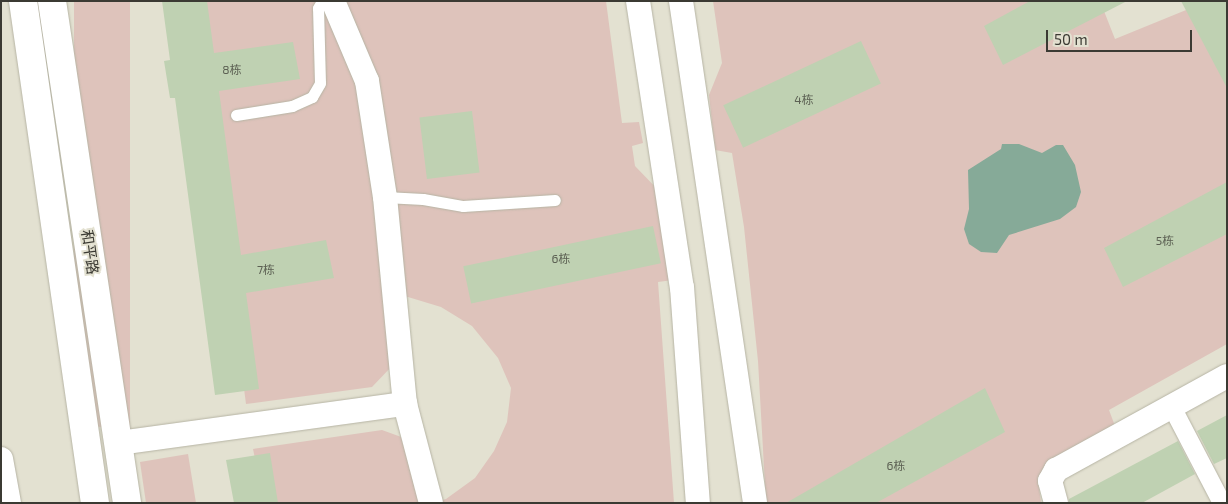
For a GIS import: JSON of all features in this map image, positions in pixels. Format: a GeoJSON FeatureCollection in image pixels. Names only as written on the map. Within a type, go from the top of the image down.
{"type":"FeatureCollection","features":[{"type":"Feature","properties":{"kind":"street","name":"和平路"},"geometry":{"type":"LineString","coordinates":[[24,1],[95,503]]}},
{"type":"Feature","properties":{"kind":"street","name":"和平路"},"geometry":{"type":"LineString","coordinates":[[52,1],[127,503]]}},
{"type":"Feature","properties":{"kind":"street"},"geometry":{"type":"LineString","coordinates":[[333,1],[367,81],[385,197],[405,404],[431,503]]}},
{"type":"Feature","properties":{"kind":"street"},"geometry":{"type":"LineString","coordinates":[[638,1],[682,287],[698,503]]}},
{"type":"Feature","properties":{"kind":"street"},"geometry":{"type":"LineString","coordinates":[[681,1],[755,503]]}},
{"type":"Feature","properties":{"kind":"street"},"geometry":{"type":"LineString","coordinates":[[1056,503],[1050,481],[1056,470],[1227,376]]}},
{"type":"Feature","properties":{"kind":"street"},"geometry":{"type":"LineString","coordinates":[[119,443],[405,404]]}},
{"type":"Feature","properties":{"kind":"street"},"geometry":{"type":"LineString","coordinates":[[1172,406],[1222,503]]}},
{"type":"Feature","properties":{"kind":"street"},"geometry":{"type":"LineString","coordinates":[[1,459],[9,503]]}},
{"type":"Feature","properties":{"kind":"lane"},"geometry":{"type":"LineString","coordinates":[[236,115],[292,106],[312,97],[320,83],[318,8],[322,1]]}},
{"type":"Feature","properties":{"kind":"lane"},"geometry":{"type":"LineString","coordinates":[[385,197],[424,199],[464,206],[555,200]]}},
{"type":"Feature","properties":{"kind":"shaded area"},"geometry":{"type":"Polygon","coordinates":[[[74,1],[130,1],[130,427],[74,427],[74,1]]]}},
{"type":"Feature","properties":{"kind":"shaded area"},"geometry":{"type":"Polygon","coordinates":[[[194,1],[606,1],[622,123],[639,122],[643,143],[632,146],[635,166],[662,194],[673,280],[658,282],[674,503],[431,503],[446,499],[475,478],[494,451],[507,422],[511,388],[498,358],[472,326],[441,307],[408,297],[387,299],[393,365],[372,387],[246,404],[194,1]]]}},
{"type":"Feature","properties":{"kind":"shaded area"},"geometry":{"type":"Polygon","coordinates":[[[713,1],[1100,1],[1115,39],[1191,8],[1227,77],[1227,344],[1109,410],[1115,426],[1048,463],[1038,478],[1041,503],[766,503],[758,361],[744,227],[732,153],[715,150],[709,95],[722,63],[713,1]]]}},
{"type":"Feature","properties":{"kind":"shaded area"},"geometry":{"type":"Polygon","coordinates":[[[1002,144],[1019,144],[1042,153],[1056,145],[1063,145],[1075,165],[1081,192],[1076,207],[1060,219],[1009,235],[997,253],[981,252],[969,244],[964,229],[969,209],[968,170],[1001,149],[1002,144]]]}},
{"type":"Feature","properties":{"kind":"shaded area"},"geometry":{"type":"Polygon","coordinates":[[[382,430],[404,438],[422,503],[264,503],[253,449],[382,430]]]}},
{"type":"Feature","properties":{"kind":"shaded area"},"geometry":{"type":"Polygon","coordinates":[[[188,454],[196,503],[146,503],[140,462],[188,454]]]}},
{"type":"Feature","properties":{"kind":"building"},"geometry":{"type":"Polygon","coordinates":[[[162,1],[207,1],[214,53],[293,42],[300,79],[219,91],[241,255],[326,240],[334,278],[246,293],[259,389],[215,395],[175,98],[170,98],[164,61],[170,60],[162,1]]]}},
{"type":"Feature","properties":{"kind":"building"},"geometry":{"type":"Polygon","coordinates":[[[1030,1],[1127,1],[1003,65],[984,26],[1030,1]]]}},
{"type":"Feature","properties":{"kind":"building"},"geometry":{"type":"Polygon","coordinates":[[[1181,1],[1227,1],[1227,88],[1181,1]]]}},
{"type":"Feature","properties":{"kind":"building"},"geometry":{"type":"Polygon","coordinates":[[[861,41],[881,84],[743,148],[723,105],[861,41]]]}},
{"type":"Feature","properties":{"kind":"building"},"geometry":{"type":"Polygon","coordinates":[[[472,111],[480,173],[427,179],[419,117],[472,111]]]}},
{"type":"Feature","properties":{"kind":"building"},"geometry":{"type":"Polygon","coordinates":[[[1227,182],[1227,234],[1123,287],[1104,248],[1227,182]]]}},
{"type":"Feature","properties":{"kind":"building"},"geometry":{"type":"Polygon","coordinates":[[[653,226],[661,263],[471,304],[463,266],[653,226]]]}},
{"type":"Feature","properties":{"kind":"building"},"geometry":{"type":"Polygon","coordinates":[[[985,388],[1005,432],[876,503],[786,503],[985,388]]]}},
{"type":"Feature","properties":{"kind":"building"},"geometry":{"type":"Polygon","coordinates":[[[1227,415],[1227,458],[1214,464],[1197,431],[1227,415]]]}},
{"type":"Feature","properties":{"kind":"building"},"geometry":{"type":"Polygon","coordinates":[[[1178,441],[1195,474],[1142,503],[1069,503],[1069,499],[1178,441]]]}},
{"type":"Feature","properties":{"kind":"building"},"geometry":{"type":"Polygon","coordinates":[[[270,453],[278,503],[234,503],[226,460],[270,453]]]}}]}
